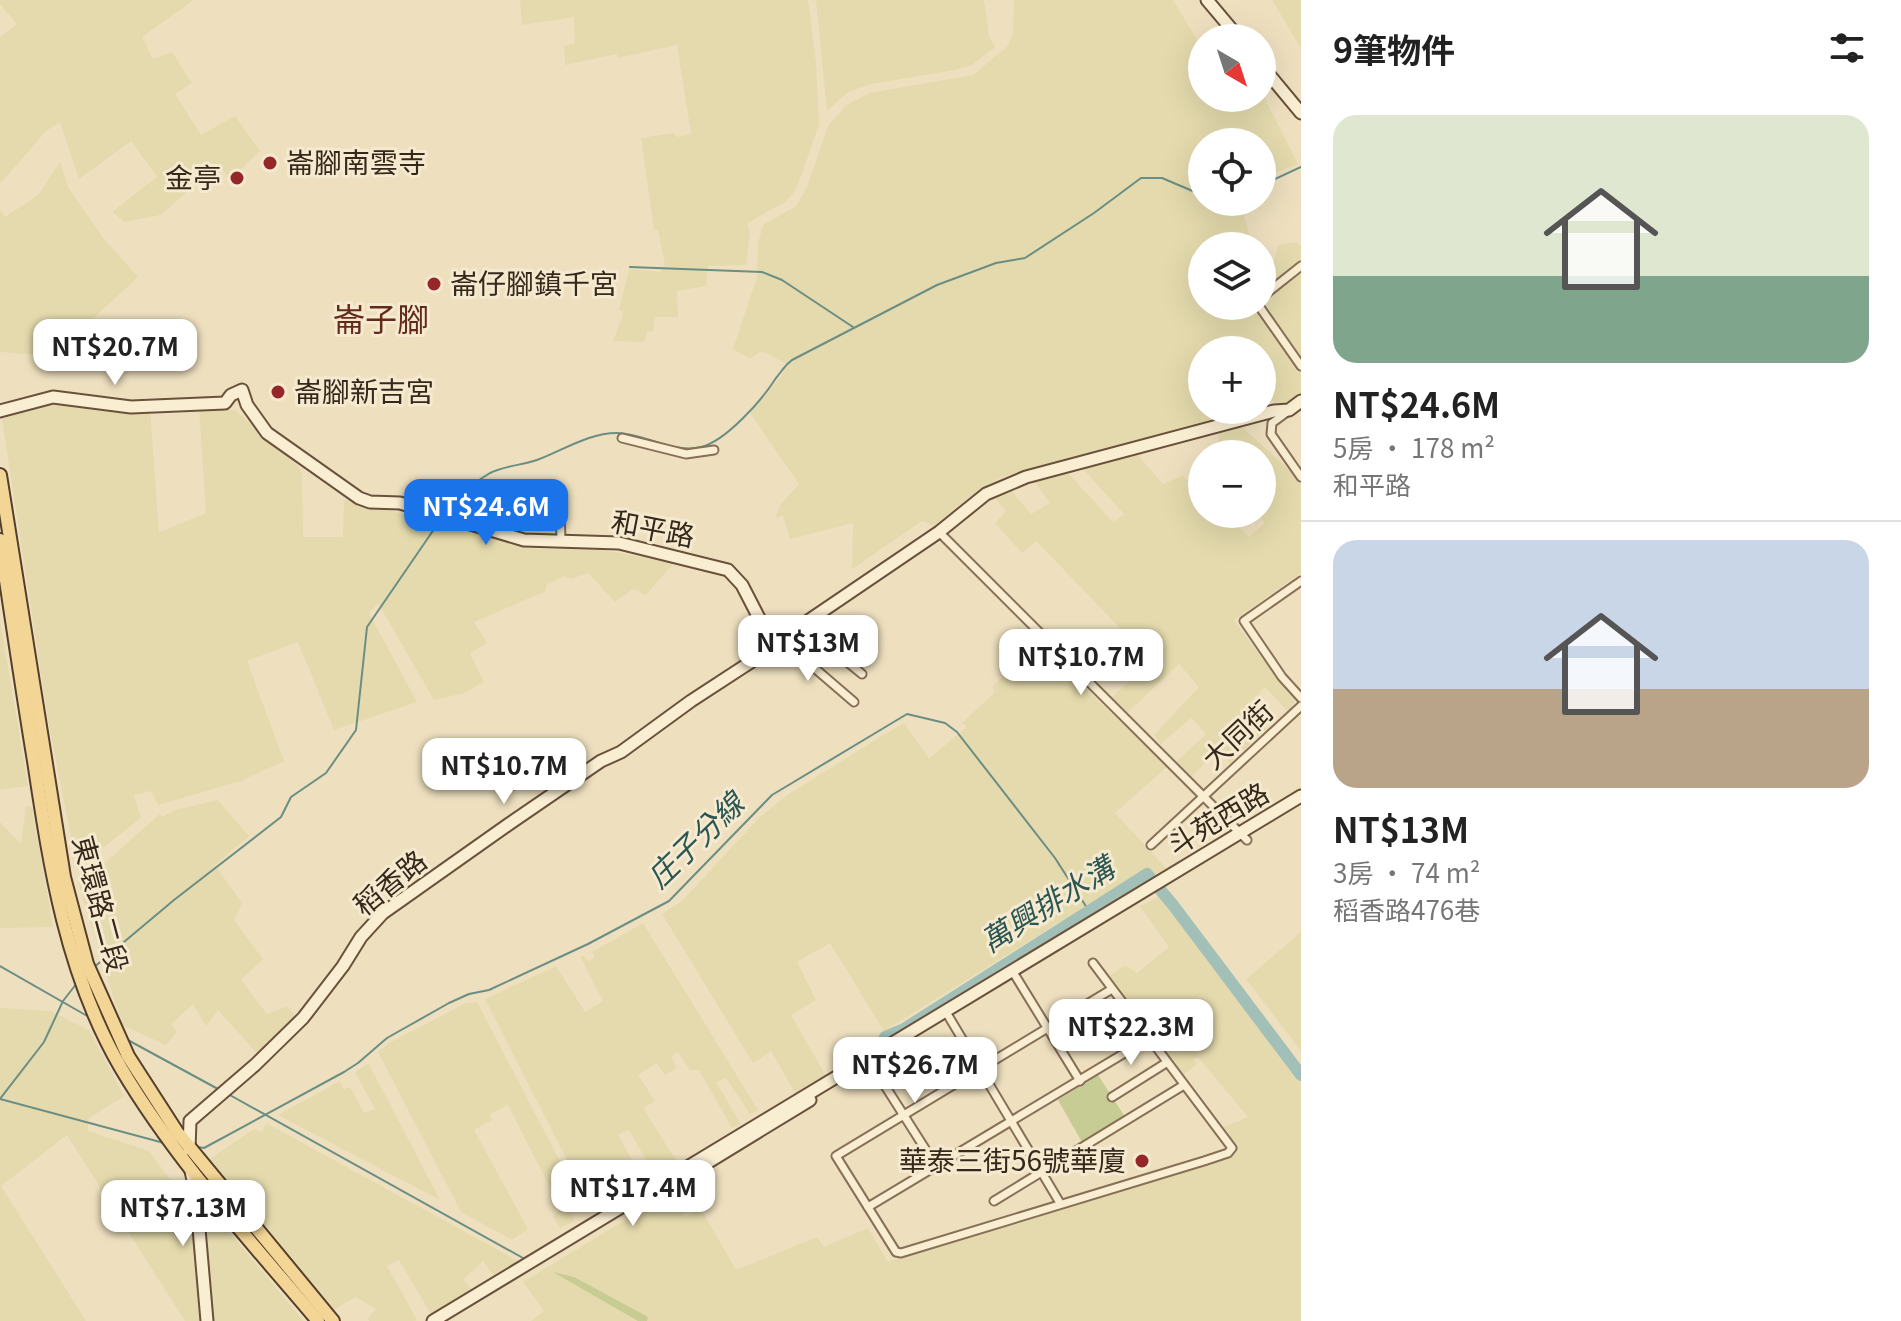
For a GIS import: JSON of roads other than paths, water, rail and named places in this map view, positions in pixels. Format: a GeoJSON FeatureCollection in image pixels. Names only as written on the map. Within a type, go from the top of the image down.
{"type":"FeatureCollection","features":[{"type":"Feature","properties":{"kind":"main road","name":"東環路二段"},"geometry":{"type":"LineString","coordinates":[[0,475],[64,877],[77,935],[101,999],[128,1056],[189,1150],[333,1321]]}},
{"type":"Feature","properties":{"kind":"main road","name":"東環路二段"},"geometry":{"type":"LineString","coordinates":[[0,540],[51,875],[65,932],[93,1012],[120,1067],[166,1138],[318,1321]]}},
{"type":"Feature","properties":{"kind":"street"},"geometry":{"type":"LineString","coordinates":[[1207,0],[1227,24]]}},
{"type":"Feature","properties":{"kind":"street"},"geometry":{"type":"LineString","coordinates":[[1276,83],[1301,113]]}},
{"type":"Feature","properties":{"kind":"street"},"geometry":{"type":"LineString","coordinates":[[1276,286],[1301,266]]}},
{"type":"Feature","properties":{"kind":"street"},"geometry":{"type":"LineString","coordinates":[[1269,320],[1301,366]]}},
{"type":"Feature","properties":{"kind":"street","name":"和平路"},"geometry":{"type":"LineString","coordinates":[[0,411],[53,397],[131,407],[225,403],[231,395],[242,390],[247,405],[267,433],[352,496],[370,502],[400,503],[524,540],[619,543],[728,570],[742,585],[778,644]]}},
{"type":"Feature","properties":{"kind":"street"},"geometry":{"type":"LineString","coordinates":[[1301,401],[1272,423],[1271,434],[1301,477]]}},
{"type":"Feature","properties":{"kind":"street","name":"稻香路"},"geometry":{"type":"LineString","coordinates":[[207,1321],[189,1150],[190,1121],[303,1018],[361,937],[383,913],[601,761],[621,752],[778,644],[939,532],[986,494],[1026,477],[1274,411],[1289,410]]}},
{"type":"Feature","properties":{"kind":"street"},"geometry":{"type":"LineString","coordinates":[[622,438],[686,454],[714,450]]}},
{"type":"Feature","properties":{"kind":"street"},"geometry":{"type":"LineString","coordinates":[[560,510],[561,540]]}},
{"type":"Feature","properties":{"kind":"street"},"geometry":{"type":"LineString","coordinates":[[939,532],[1244,837]]}},
{"type":"Feature","properties":{"kind":"street","name":"大同街"},"geometry":{"type":"LineString","coordinates":[[1301,581],[1244,621],[1282,677],[1301,698]]}},
{"type":"Feature","properties":{"kind":"street"},"geometry":{"type":"LineString","coordinates":[[802,625],[862,674]]}},
{"type":"Feature","properties":{"kind":"street"},"geometry":{"type":"LineString","coordinates":[[778,644],[854,702]]}},
{"type":"Feature","properties":{"kind":"street","name":"大同街"},"geometry":{"type":"LineString","coordinates":[[1151,845],[1301,706]]}},
{"type":"Feature","properties":{"kind":"street"},"geometry":{"type":"LineString","coordinates":[[504,790],[537,768],[537,764],[553,756]]}},
{"type":"Feature","properties":{"kind":"street","name":"斗苑西路"},"geometry":{"type":"LineString","coordinates":[[1244,837],[1301,796]]}},
{"type":"Feature","properties":{"kind":"street","name":"斗苑西路"},"geometry":{"type":"LineString","coordinates":[[870,1061],[1301,805]]}},
{"type":"Feature","properties":{"kind":"street"},"geometry":{"type":"LineString","coordinates":[[1093,963],[1232,1148],[1228,1153],[901,1253],[892,1248],[836,1156],[1112,989]]}},
{"type":"Feature","properties":{"kind":"street"},"geometry":{"type":"LineString","coordinates":[[1015,974],[1080,1081]]}},
{"type":"Feature","properties":{"kind":"street"},"geometry":{"type":"LineString","coordinates":[[947,1015],[1060,1203]]}},
{"type":"Feature","properties":{"kind":"street"},"geometry":{"type":"LineString","coordinates":[[868,1207],[1148,1039]]}},
{"type":"Feature","properties":{"kind":"street"},"geometry":{"type":"LineString","coordinates":[[870,1061],[936,1166]]}},
{"type":"Feature","properties":{"kind":"street"},"geometry":{"type":"LineString","coordinates":[[433,1321],[796,1099],[870,1061]]}},
{"type":"Feature","properties":{"kind":"street"},"geometry":{"type":"LineString","coordinates":[[448,1321],[870,1061]]}},
{"type":"Feature","properties":{"kind":"street"},"geometry":{"type":"LineString","coordinates":[[1112,1097],[1166,1063]]}},
{"type":"Feature","properties":{"kind":"street"},"geometry":{"type":"LineString","coordinates":[[994,1201],[1184,1085]]}},
{"type":"Feature","properties":{"kind":"waterway"},"geometry":{"type":"LineString","coordinates":[[1276,179],[1301,167]]}},
{"type":"Feature","properties":{"kind":"waterway"},"geometry":{"type":"LineString","coordinates":[[445,513],[466,491],[490,473],[537,460],[596,436],[627,434],[679,448],[701,447],[711,443],[743,418],[792,360],[937,285],[996,263],[1025,258],[1141,178],[1162,178],[1188,189]]}},
{"type":"Feature","properties":{"kind":"waterway"},"geometry":{"type":"LineString","coordinates":[[630,267],[762,272],[782,280],[853,327]]}},
{"type":"Feature","properties":{"kind":"waterway"},"geometry":{"type":"LineString","coordinates":[[93,968],[281,817],[291,797],[326,773],[356,730],[367,627],[441,519]]}},
{"type":"Feature","properties":{"kind":"waterway","name":"庄子分線"},"geometry":{"type":"LineString","coordinates":[[198,1147],[204,1148],[344,1072],[387,1038],[449,1003],[489,990],[588,944],[669,901],[772,795],[907,714],[945,723],[957,732],[1055,858],[1089,911]]}},
{"type":"Feature","properties":{"kind":"waterway","name":"萬興排水溝"},"geometry":{"type":"LineString","coordinates":[[885,1037],[904,1029],[1147,874],[1301,1075]]}},
{"type":"Feature","properties":{"kind":"waterway"},"geometry":{"type":"LineString","coordinates":[[0,966],[89,1017]]}},
{"type":"Feature","properties":{"kind":"waterway"},"geometry":{"type":"LineString","coordinates":[[77,983],[63,1001],[44,1042],[0,1099],[164,1143]]}},
{"type":"Feature","properties":{"kind":"waterway"},"geometry":{"type":"LineString","coordinates":[[126,1039],[218,1089]]}},
{"type":"Feature","properties":{"kind":"waterway"},"geometry":{"type":"LineString","coordinates":[[228,1094],[523,1258]]}},
{"type":"Feature","properties":{"kind":"place","name":"崙腳南雲寺"},"geometry":{"type":"Point","coordinates":[270,163]}},
{"type":"Feature","properties":{"kind":"place","name":"金亭"},"geometry":{"type":"Point","coordinates":[237,178]}},
{"type":"Feature","properties":{"kind":"place","name":"崙仔腳鎮千宮"},"geometry":{"type":"Point","coordinates":[434,284]}},
{"type":"Feature","properties":{"kind":"place","name":"崙腳新吉宮"},"geometry":{"type":"Point","coordinates":[278,392]}},
{"type":"Feature","properties":{"kind":"place","name":"華泰三街56號華廈"},"geometry":{"type":"Point","coordinates":[1142,1161]}},
{"type":"Feature","properties":{"kind":"district","name":"崙子腳"},"geometry":{"type":"Point","coordinates":[381,320]}}]}
